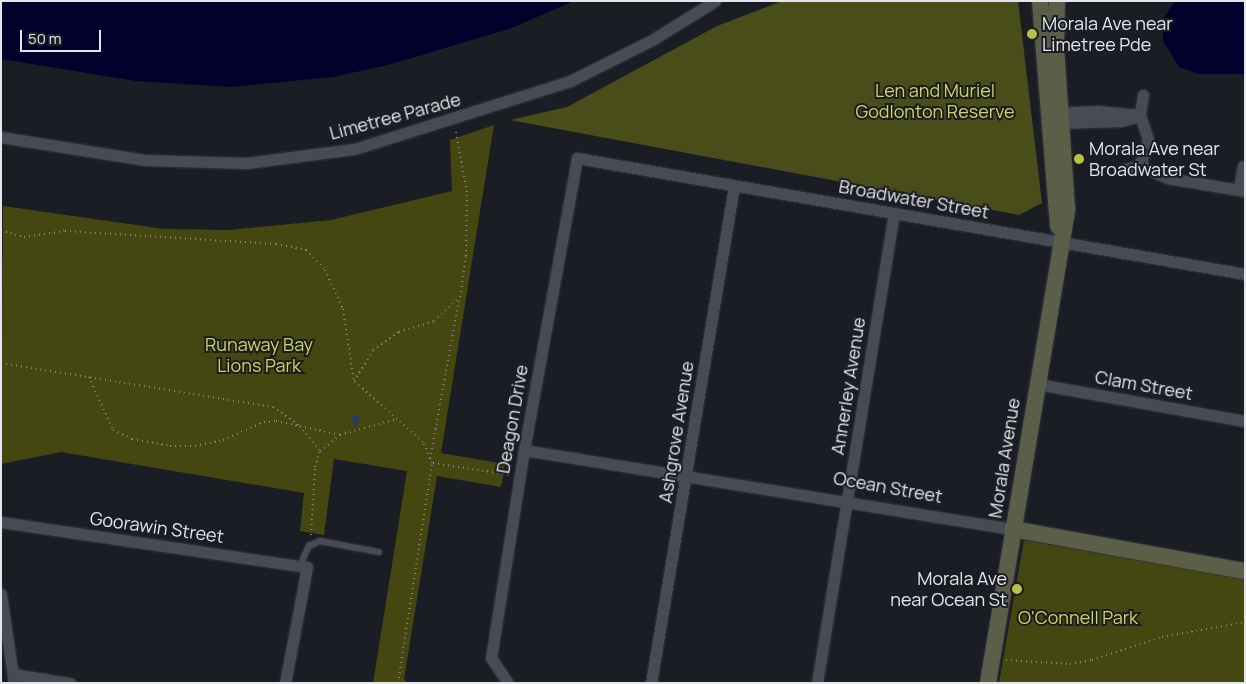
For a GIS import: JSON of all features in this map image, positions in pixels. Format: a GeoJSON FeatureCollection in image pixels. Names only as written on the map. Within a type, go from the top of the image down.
{"type":"FeatureCollection","features":[{"type":"Feature","properties":{"kind":"main road","name":"Morala Avenue"},"geometry":{"type":"LineString","coordinates":[[988,683],[1067,200],[1040,1]]}},
{"type":"Feature","properties":{"kind":"main road","name":"Morala Avenue"},"geometry":{"type":"LineString","coordinates":[[1056,118],[1057,1]]}},
{"type":"Feature","properties":{"kind":"main road","name":"Ocean Street"},"geometry":{"type":"LineString","coordinates":[[1013,529],[1245,570]]}},
{"type":"Feature","properties":{"kind":"street","name":"Limetree Parade"},"geometry":{"type":"LineString","coordinates":[[1,137],[144,160],[246,163],[354,149],[570,81],[652,40],[714,1]]}},
{"type":"Feature","properties":{"kind":"street"},"geometry":{"type":"LineString","coordinates":[[1142,164],[1148,140],[1140,116],[1144,95]]}},
{"type":"Feature","properties":{"kind":"street"},"geometry":{"type":"LineString","coordinates":[[1056,118],[1119,112],[1140,116]]}},
{"type":"Feature","properties":{"kind":"street","name":"Broadwater Street"},"geometry":{"type":"LineString","coordinates":[[577,158],[894,214],[1060,240],[1245,274]]}},
{"type":"Feature","properties":{"kind":"street","name":"Deagon Drive"},"geometry":{"type":"LineString","coordinates":[[508,683],[491,658],[524,450],[577,158]]}},
{"type":"Feature","properties":{"kind":"street"},"geometry":{"type":"LineString","coordinates":[[1120,171],[1142,164]]}},
{"type":"Feature","properties":{"kind":"street"},"geometry":{"type":"LineString","coordinates":[[1142,164],[1144,168],[1167,178],[1242,191],[1243,166]]}},
{"type":"Feature","properties":{"kind":"street","name":"Ashgrove Avenue"},"geometry":{"type":"LineString","coordinates":[[651,683],[734,186]]}},
{"type":"Feature","properties":{"kind":"street","name":"Annerley Avenue"},"geometry":{"type":"LineString","coordinates":[[817,683],[894,214]]}},
{"type":"Feature","properties":{"kind":"street","name":"Clam Street"},"geometry":{"type":"LineString","coordinates":[[1037,384],[1245,421]]}},
{"type":"Feature","properties":{"kind":"street","name":"Ocean Street"},"geometry":{"type":"LineString","coordinates":[[524,450],[1013,529]]}},
{"type":"Feature","properties":{"kind":"street","name":"Goorawin Street"},"geometry":{"type":"LineString","coordinates":[[1,522],[303,567]]}},
{"type":"Feature","properties":{"kind":"street"},"geometry":{"type":"LineString","coordinates":[[285,683],[303,567]]}},
{"type":"Feature","properties":{"kind":"street"},"geometry":{"type":"LineString","coordinates":[[1,594],[14,678],[70,683]]}},
{"type":"Feature","properties":{"kind":"lane"},"geometry":{"type":"LineString","coordinates":[[303,567],[312,545],[320,541],[379,552]]}},
{"type":"Feature","properties":{"kind":"path"},"geometry":{"type":"LineString","coordinates":[[430,458],[466,256],[467,192],[456,132]]}},
{"type":"Feature","properties":{"kind":"path"},"geometry":{"type":"LineString","coordinates":[[1,230],[24,237],[65,231],[276,244],[306,250],[325,270],[343,309],[354,381],[423,442],[432,463],[398,683]]}},
{"type":"Feature","properties":{"kind":"path"},"geometry":{"type":"LineString","coordinates":[[354,381],[373,350],[399,332],[434,321],[460,297]]}},
{"type":"Feature","properties":{"kind":"path"},"geometry":{"type":"LineString","coordinates":[[1,364],[273,407],[300,426],[320,451]]}},
{"type":"Feature","properties":{"kind":"path"},"geometry":{"type":"LineString","coordinates":[[89,377],[113,430],[141,442],[185,448],[222,440],[264,422],[300,426],[340,435]]}},
{"type":"Feature","properties":{"kind":"path"},"geometry":{"type":"LineString","coordinates":[[312,545],[315,467],[320,451],[340,435],[397,419]]}},
{"type":"Feature","properties":{"kind":"path"},"geometry":{"type":"LineString","coordinates":[[432,463],[520,476]]}},
{"type":"Feature","properties":{"kind":"path"},"geometry":{"type":"LineString","coordinates":[[1006,660],[1070,664],[1092,660],[1162,637],[1245,622]]}},
{"type":"Feature","properties":{"kind":"green space","name":"Len and Muriel Godlonton Reserve"},"geometry":{"type":"Polygon","coordinates":[[[782,1],[1018,1],[1042,203],[1019,215],[510,120],[567,107],[717,26],[782,1]]]}},
{"type":"Feature","properties":{"kind":"green space","name":"Runaway Bay Lions Park"},"geometry":{"type":"Polygon","coordinates":[[[494,125],[441,453],[505,464],[501,487],[437,476],[404,679],[407,683],[373,683],[407,471],[334,459],[324,535],[300,531],[304,493],[61,452],[1,464],[3,206],[164,229],[229,230],[331,220],[452,191],[450,140],[494,125]]]}},
{"type":"Feature","properties":{"kind":"green space","name":"O'Connell Park"},"geometry":{"type":"Polygon","coordinates":[[[1024,540],[1245,579],[1245,683],[999,683],[1024,540]]]}},
{"type":"Feature","properties":{"kind":"shaded area"},"geometry":{"type":"Polygon","coordinates":[[[1,1],[574,1],[509,29],[388,65],[333,77],[231,87],[136,81],[1,59],[1,1]]]}},
{"type":"Feature","properties":{"kind":"shaded area"},"geometry":{"type":"Polygon","coordinates":[[[1175,1],[1245,1],[1245,74],[1198,74],[1179,67],[1163,41],[1163,19],[1175,1]]]}},
{"type":"Feature","properties":{"kind":"building"},"geometry":{"type":"Polygon","coordinates":[[[356,414],[359,416],[356,428],[352,418],[356,414]]]}},
{"type":"Feature","properties":{"kind":"place","name":"Morala Ave near Limetree Pde"},"geometry":{"type":"Point","coordinates":[1032,34]}},
{"type":"Feature","properties":{"kind":"place","name":"Morala Ave near Broadwater St"},"geometry":{"type":"Point","coordinates":[1079,159]}},
{"type":"Feature","properties":{"kind":"place","name":"Morala Ave near Ocean St"},"geometry":{"type":"Point","coordinates":[1017,589]}}]}
